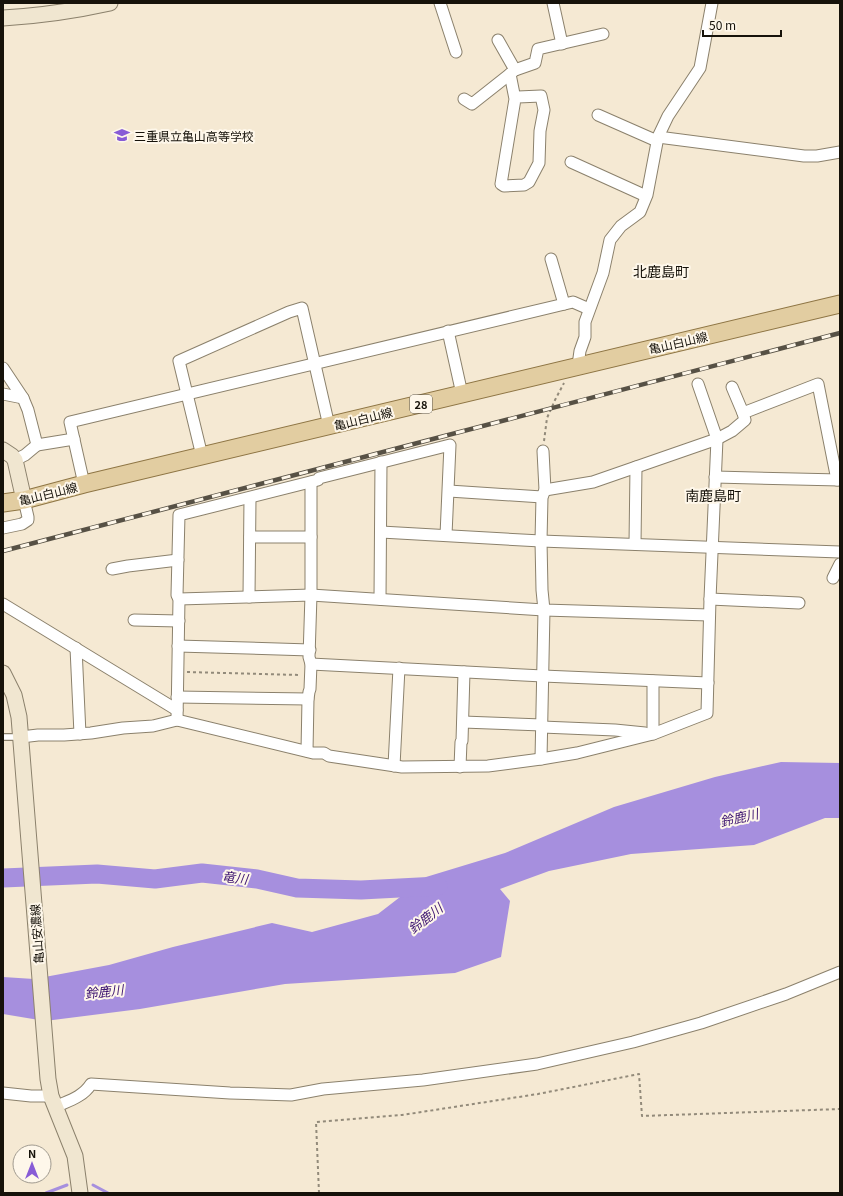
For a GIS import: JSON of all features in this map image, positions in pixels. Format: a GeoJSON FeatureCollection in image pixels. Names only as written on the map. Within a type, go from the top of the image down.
{"type":"FeatureCollection","features":[{"type":"Feature","properties":{"kind":"main road"},"geometry":{"type":"LineString","coordinates":[[3,18],[45,9],[82,9],[110,3]]}},
{"type":"Feature","properties":{"kind":"main road","name":"亀山白山線"},"geometry":{"type":"LineString","coordinates":[[3,504],[578,365],[840,304]]}},
{"type":"Feature","properties":{"kind":"main road"},"geometry":{"type":"LineString","coordinates":[[3,450],[15,460],[24,500]]}},
{"type":"Feature","properties":{"kind":"main road","name":"亀山安濃線"},"geometry":{"type":"LineString","coordinates":[[3,673],[14,695],[19,717],[47,1070],[53,1101],[74,1156],[80,1193]]}},
{"type":"Feature","properties":{"kind":"street"},"geometry":{"type":"LineString","coordinates":[[440,3],[456,52]]}},
{"type":"Feature","properties":{"kind":"street"},"geometry":{"type":"LineString","coordinates":[[554,3],[562,44]]}},
{"type":"Feature","properties":{"kind":"street"},"geometry":{"type":"LineString","coordinates":[[578,365],[580,351],[585,337],[585,322],[589,309],[598,291],[610,240],[620,226],[640,212],[646,196],[657,139],[668,116],[700,68],[712,3]]}},
{"type":"Feature","properties":{"kind":"street"},"geometry":{"type":"LineString","coordinates":[[464,99],[472,104],[512,72],[535,63],[538,49],[603,34]]}},
{"type":"Feature","properties":{"kind":"street"},"geometry":{"type":"LineString","coordinates":[[498,40],[512,72],[515,99],[501,184],[504,186],[524,185],[529,182],[539,163],[540,131],[544,110],[541,96],[518,97],[515,99]]}},
{"type":"Feature","properties":{"kind":"street"},"geometry":{"type":"LineString","coordinates":[[598,115],[657,139],[804,156],[817,156],[840,152]]}},
{"type":"Feature","properties":{"kind":"street"},"geometry":{"type":"LineString","coordinates":[[571,162],[646,196]]}},
{"type":"Feature","properties":{"kind":"street"},"geometry":{"type":"LineString","coordinates":[[551,259],[564,304]]}},
{"type":"Feature","properties":{"kind":"street"},"geometry":{"type":"LineString","coordinates":[[84,484],[70,422],[573,302],[589,309]]}},
{"type":"Feature","properties":{"kind":"street"},"geometry":{"type":"LineString","coordinates":[[202,456],[179,361],[289,312],[302,308],[329,426]]}},
{"type":"Feature","properties":{"kind":"street"},"geometry":{"type":"LineString","coordinates":[[448,331],[462,394]]}},
{"type":"Feature","properties":{"kind":"street"},"geometry":{"type":"LineString","coordinates":[[3,368],[23,398],[28,410],[36,445]]}},
{"type":"Feature","properties":{"kind":"street"},"geometry":{"type":"LineString","coordinates":[[3,604],[76,648],[177,715],[308,750],[313,753],[394,766],[488,766],[541,760],[577,753],[653,734],[707,713],[709,616],[717,439],[698,384]]}},
{"type":"Feature","properties":{"kind":"street"},"geometry":{"type":"LineString","coordinates":[[715,477],[839,480],[818,384],[743,413]]}},
{"type":"Feature","properties":{"kind":"street"},"geometry":{"type":"LineString","coordinates":[[449,491],[544,493],[593,482],[717,439],[732,431],[745,420],[732,388]]}},
{"type":"Feature","properties":{"kind":"street"},"geometry":{"type":"LineString","coordinates":[[3,394],[23,398]]}},
{"type":"Feature","properties":{"kind":"street"},"geometry":{"type":"LineString","coordinates":[[15,460],[25,455],[36,445],[74,439]]}},
{"type":"Feature","properties":{"kind":"street"},"geometry":{"type":"LineString","coordinates":[[177,715],[179,599],[176,595],[179,515],[250,498],[311,482],[319,478],[450,445],[446,535]]}},
{"type":"Feature","properties":{"kind":"street"},"geometry":{"type":"LineString","coordinates":[[541,760],[544,610],[541,541],[544,493],[543,451]]}},
{"type":"Feature","properties":{"kind":"street"},"geometry":{"type":"LineString","coordinates":[[380,599],[381,462]]}},
{"type":"Feature","properties":{"kind":"street"},"geometry":{"type":"LineString","coordinates":[[635,544],[636,467]]}},
{"type":"Feature","properties":{"kind":"street"},"geometry":{"type":"LineString","coordinates":[[308,750],[308,699],[311,669],[311,482]]}},
{"type":"Feature","properties":{"kind":"street"},"geometry":{"type":"LineString","coordinates":[[249,597],[250,498]]}},
{"type":"Feature","properties":{"kind":"street"},"geometry":{"type":"LineString","coordinates":[[3,528],[26,522],[28,517],[24,500]]}},
{"type":"Feature","properties":{"kind":"street"},"geometry":{"type":"LineString","coordinates":[[381,532],[541,541],[840,552]]}},
{"type":"Feature","properties":{"kind":"street"},"geometry":{"type":"LineString","coordinates":[[250,537],[311,537]]}},
{"type":"Feature","properties":{"kind":"street"},"geometry":{"type":"LineString","coordinates":[[112,569],[178,560]]}},
{"type":"Feature","properties":{"kind":"street"},"geometry":{"type":"LineString","coordinates":[[833,578],[840,564]]}},
{"type":"Feature","properties":{"kind":"street"},"geometry":{"type":"LineString","coordinates":[[179,599],[311,595],[544,610],[709,616]]}},
{"type":"Feature","properties":{"kind":"street"},"geometry":{"type":"LineString","coordinates":[[710,599],[799,603]]}},
{"type":"Feature","properties":{"kind":"street"},"geometry":{"type":"LineString","coordinates":[[134,620],[178,621]]}},
{"type":"Feature","properties":{"kind":"street"},"geometry":{"type":"LineString","coordinates":[[178,646],[310,650]]}},
{"type":"Feature","properties":{"kind":"street"},"geometry":{"type":"LineString","coordinates":[[76,648],[80,734]]}},
{"type":"Feature","properties":{"kind":"street"},"geometry":{"type":"LineString","coordinates":[[311,669],[399,668],[708,683]]}},
{"type":"Feature","properties":{"kind":"street"},"geometry":{"type":"LineString","coordinates":[[394,766],[399,668]]}},
{"type":"Feature","properties":{"kind":"street"},"geometry":{"type":"LineString","coordinates":[[460,767],[464,672]]}},
{"type":"Feature","properties":{"kind":"street"},"geometry":{"type":"LineString","coordinates":[[653,680],[653,734]]}},
{"type":"Feature","properties":{"kind":"street"},"geometry":{"type":"LineString","coordinates":[[177,696],[308,699]]}},
{"type":"Feature","properties":{"kind":"street"},"geometry":{"type":"LineString","coordinates":[[21,741],[38,735],[80,734],[153,726],[177,715]]}},
{"type":"Feature","properties":{"kind":"street"},"geometry":{"type":"LineString","coordinates":[[463,722],[615,730],[653,734]]}},
{"type":"Feature","properties":{"kind":"street"},"geometry":{"type":"LineString","coordinates":[[3,1093],[31,1096],[53,1101],[81,1094],[87,1091],[91,1084],[230,1093],[291,1095],[323,1089],[423,1080],[537,1064],[633,1042],[700,1023],[786,994],[840,972]]}},
{"type":"Feature","properties":{"kind":"lane"},"geometry":{"type":"LineString","coordinates":[[3,737],[21,741]]}},
{"type":"Feature","properties":{"kind":"path"},"geometry":{"type":"LineString","coordinates":[[543,451],[547,418],[564,383],[561,370]]}},
{"type":"Feature","properties":{"kind":"path"},"geometry":{"type":"LineString","coordinates":[[178,672],[311,669]]}},
{"type":"Feature","properties":{"kind":"path"},"geometry":{"type":"LineString","coordinates":[[319,1193],[316,1122],[402,1115],[538,1094],[639,1074],[642,1116],[840,1109]]}},
{"type":"Feature","properties":{"kind":"water","name":"鈴鹿川"},"geometry":{"type":"Polygon","coordinates":[[[781,762],[840,763],[840,818],[825,818],[754,845],[631,854],[549,871],[500,889],[510,901],[501,957],[455,973],[285,984],[140,1009],[45,1021],[3,1014],[3,977],[34,979],[109,965],[173,947],[272,923],[312,932],[378,914],[426,877],[505,853],[614,807],[715,777],[781,762]]]}},
{"type":"Feature","properties":{"kind":"waterway","name":"竜川"},"geometry":{"type":"LineString","coordinates":[[3,878],[97,874],[155,879],[202,873],[257,879],[297,888],[361,890],[438,886]]}},
{"type":"Feature","properties":{"kind":"waterway"},"geometry":{"type":"LineString","coordinates":[[46,1193],[67,1185]]}},
{"type":"Feature","properties":{"kind":"waterway"},"geometry":{"type":"LineString","coordinates":[[93,1185],[108,1193]]}},
{"type":"Feature","properties":{"kind":"railway"},"geometry":{"type":"LineString","coordinates":[[3,551],[840,333]]}},
{"type":"Feature","properties":{"kind":"place","name":"三重県立亀山高等学校"},"geometry":{"type":"Point","coordinates":[122,135]}},
{"type":"Feature","properties":{"kind":"district","name":"北鹿島町"},"geometry":{"type":"Point","coordinates":[661,271]}},
{"type":"Feature","properties":{"kind":"district","name":"南鹿島町"},"geometry":{"type":"Point","coordinates":[713,495]}}]}
